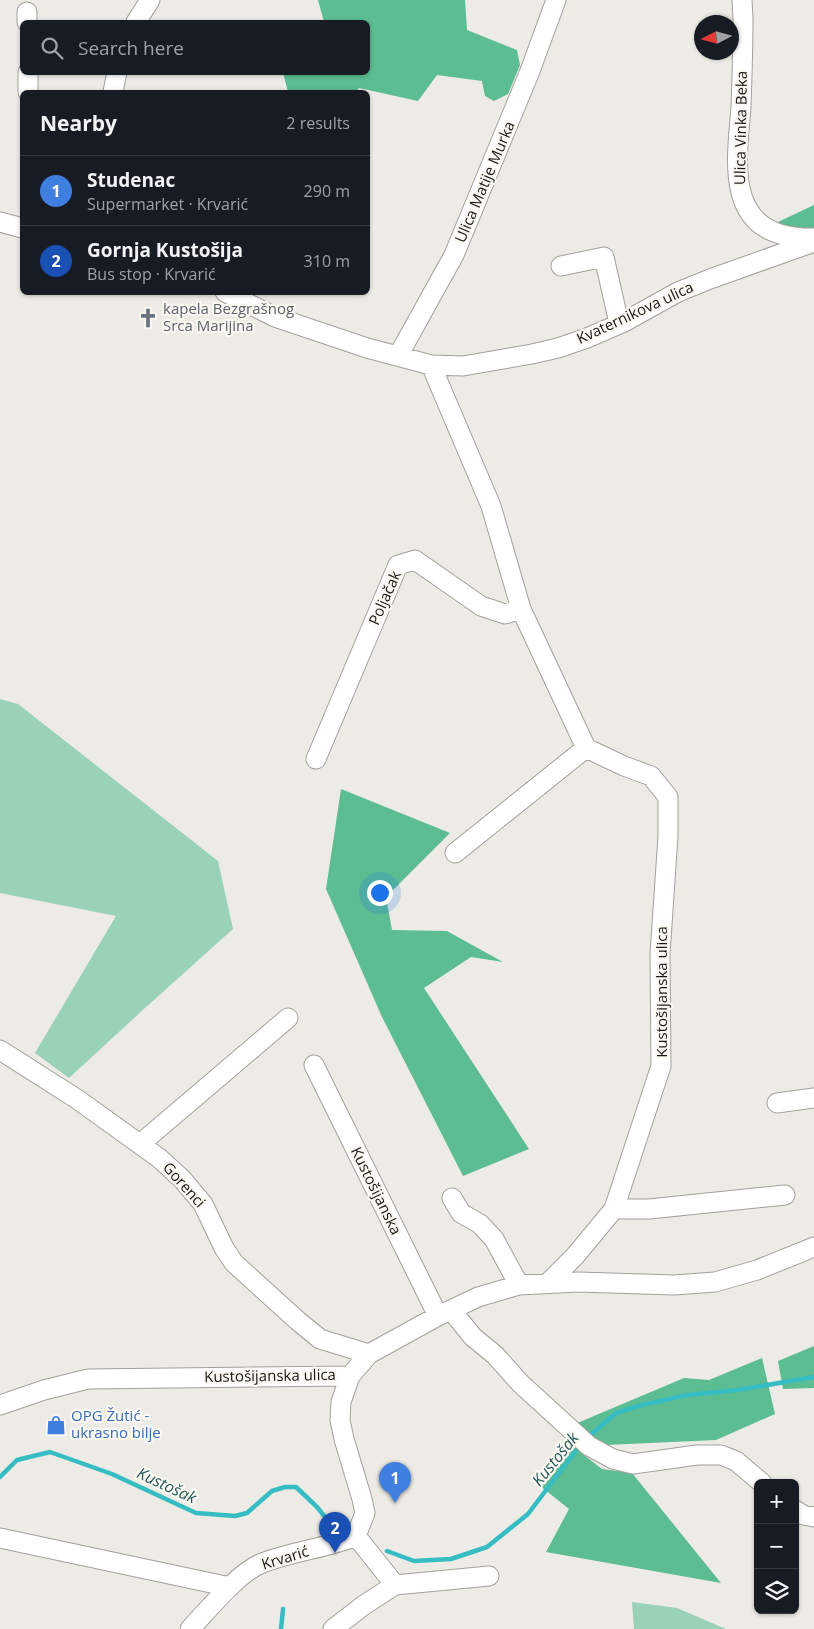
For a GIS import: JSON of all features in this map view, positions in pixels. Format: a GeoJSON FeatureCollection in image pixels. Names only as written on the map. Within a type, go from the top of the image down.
{"type":"FeatureCollection","features":[{"type":"Feature","properties":{"kind":"street"},"geometry":{"type":"LineString","coordinates":[[137,20],[150,0]]}},
{"type":"Feature","properties":{"kind":"street","name":"Ulica Matije Murka"},"geometry":{"type":"LineString","coordinates":[[398,356],[454,256],[530,71],[556,0]]}},
{"type":"Feature","properties":{"kind":"street","name":"Ulica Vinka Beka"},"geometry":{"type":"LineString","coordinates":[[742,0],[743,48],[738,163],[740,193],[745,204],[758,222],[770,230],[814,240]]}},
{"type":"Feature","properties":{"kind":"street"},"geometry":{"type":"LineString","coordinates":[[28,75],[28,90]]}},
{"type":"Feature","properties":{"kind":"street"},"geometry":{"type":"LineString","coordinates":[[114,90],[117,75]]}},
{"type":"Feature","properties":{"kind":"street"},"geometry":{"type":"LineString","coordinates":[[0,222],[20,227]]}},
{"type":"Feature","properties":{"kind":"street","name":"Kvaternikova ulica"},"geometry":{"type":"LineString","coordinates":[[231,295],[275,317],[367,348],[431,365],[464,366],[532,354],[580,340],[620,323],[678,292],[814,240]]}},
{"type":"Feature","properties":{"kind":"street"},"geometry":{"type":"LineString","coordinates":[[561,266],[604,257],[620,323]]}},
{"type":"Feature","properties":{"kind":"street"},"geometry":{"type":"LineString","coordinates":[[431,365],[491,506],[522,609],[586,748],[455,853]]}},
{"type":"Feature","properties":{"kind":"street","name":"Poljačak"},"geometry":{"type":"LineString","coordinates":[[316,759],[398,565],[415,560],[481,606],[505,614],[522,609]]}},
{"type":"Feature","properties":{"kind":"street","name":"Kustošijanska ulica"},"geometry":{"type":"LineString","coordinates":[[548,1283],[575,1256],[614,1208],[661,1066],[660,954],[668,836],[668,797],[651,776],[586,748]]}},
{"type":"Feature","properties":{"kind":"street"},"geometry":{"type":"LineString","coordinates":[[140,1144],[288,1018]]}},
{"type":"Feature","properties":{"kind":"street","name":"Gorenci"},"geometry":{"type":"LineString","coordinates":[[0,1050],[77,1098],[159,1158],[194,1192],[203,1204],[224,1248],[234,1263],[298,1321],[320,1339],[369,1354]]}},
{"type":"Feature","properties":{"kind":"street","name":"Kustošijanska"},"geometry":{"type":"LineString","coordinates":[[314,1065],[444,1313],[495,1354],[520,1383],[589,1446],[613,1459],[633,1464],[697,1455],[721,1455],[736,1461],[757,1479]]}},
{"type":"Feature","properties":{"kind":"street"},"geometry":{"type":"LineString","coordinates":[[777,1103],[814,1098]]}},
{"type":"Feature","properties":{"kind":"street"},"geometry":{"type":"LineString","coordinates":[[614,1208],[649,1209],[784,1195]]}},
{"type":"Feature","properties":{"kind":"street"},"geometry":{"type":"LineString","coordinates":[[452,1198],[461,1213],[480,1224],[494,1239],[519,1285]]}},
{"type":"Feature","properties":{"kind":"street","name":"Kustošijanska ulica"},"geometry":{"type":"LineString","coordinates":[[0,1405],[44,1390],[88,1379],[350,1376],[369,1354],[444,1313],[478,1297],[519,1285],[578,1282],[674,1285],[715,1282],[757,1270],[814,1247]]}},
{"type":"Feature","properties":{"kind":"street"},"geometry":{"type":"LineString","coordinates":[[350,1376],[341,1402],[340,1420],[365,1513],[356,1536],[395,1584]]}},
{"type":"Feature","properties":{"kind":"street"},"geometry":{"type":"LineString","coordinates":[[799,1512],[814,1517]]}},
{"type":"Feature","properties":{"kind":"street","name":"Krvarić"},"geometry":{"type":"LineString","coordinates":[[190,1629],[230,1587],[258,1565],[278,1558],[336,1544],[356,1536]]}},
{"type":"Feature","properties":{"kind":"street"},"geometry":{"type":"LineString","coordinates":[[0,1538],[230,1587]]}},
{"type":"Feature","properties":{"kind":"street"},"geometry":{"type":"LineString","coordinates":[[333,1629],[395,1584],[489,1576]]}},
{"type":"Feature","properties":{"kind":"green space"},"geometry":{"type":"Polygon","coordinates":[[[318,0],[465,0],[467,30],[517,50],[520,65],[508,94],[494,101],[485,96],[482,81],[437,75],[418,101],[359,88],[358,90],[287,90],[284,75],[370,75],[370,20],[323,20],[318,0]]]}},
{"type":"Feature","properties":{"kind":"green space"},"geometry":{"type":"Polygon","coordinates":[[[814,205],[814,231],[790,229],[778,222],[814,205]]]}},
{"type":"Feature","properties":{"kind":"green space"},"geometry":{"type":"Polygon","coordinates":[[[0,699],[18,704],[218,861],[233,929],[69,1078],[35,1053],[116,916],[0,893],[0,699]]]}},
{"type":"Feature","properties":{"kind":"green space"},"geometry":{"type":"Polygon","coordinates":[[[341,789],[450,833],[386,897],[392,930],[447,931],[503,962],[471,957],[424,988],[529,1149],[463,1176],[382,1017],[326,889],[341,789]]]}},
{"type":"Feature","properties":{"kind":"green space"},"geometry":{"type":"Polygon","coordinates":[[[814,1346],[814,1388],[783,1389],[778,1361],[814,1346]]]}},
{"type":"Feature","properties":{"kind":"green space"},"geometry":{"type":"Polygon","coordinates":[[[762,1358],[775,1414],[716,1440],[606,1445],[575,1424],[684,1378],[709,1380],[762,1358]]]}},
{"type":"Feature","properties":{"kind":"green space"},"geometry":{"type":"Polygon","coordinates":[[[567,1442],[602,1469],[632,1473],[721,1583],[546,1552],[569,1509],[539,1485],[567,1442]]]}},
{"type":"Feature","properties":{"kind":"green space"},"geometry":{"type":"Polygon","coordinates":[[[632,1602],[677,1608],[726,1629],[634,1629],[632,1602]]]}},
{"type":"Feature","properties":{"kind":"waterway","name":"Kustošak"},"geometry":{"type":"LineString","coordinates":[[586,1439],[616,1413],[642,1405],[687,1395],[738,1390],[814,1377]]}},
{"type":"Feature","properties":{"kind":"waterway","name":"Kustošak"},"geometry":{"type":"LineString","coordinates":[[387,1551],[414,1561],[451,1559],[487,1547],[528,1514],[581,1444]]}},
{"type":"Feature","properties":{"kind":"waterway","name":"Kustošak"},"geometry":{"type":"LineString","coordinates":[[0,1477],[17,1460],[50,1452],[112,1474],[196,1513],[235,1516],[247,1513],[272,1491],[285,1487],[296,1487],[317,1507],[333,1527],[339,1528]]}},
{"type":"Feature","properties":{"kind":"waterway"},"geometry":{"type":"LineString","coordinates":[[281,1629],[283,1609]]}},
{"type":"Feature","properties":{"kind":"place","name":"kapela Bezgrašnog Srca Marijina"},"geometry":{"type":"Point","coordinates":[148,318]}},
{"type":"Feature","properties":{"kind":"place","name":"OPG Žutić - ukrasno bilje"},"geometry":{"type":"Point","coordinates":[56,1425]}},
{"type":"Feature","properties":{"kind":"place","name":"Studenac"},"geometry":{"type":"Point","coordinates":[395,1503]}},
{"type":"Feature","properties":{"kind":"place","name":"Gornja Kustošija"},"geometry":{"type":"Point","coordinates":[335,1553]}}]}
